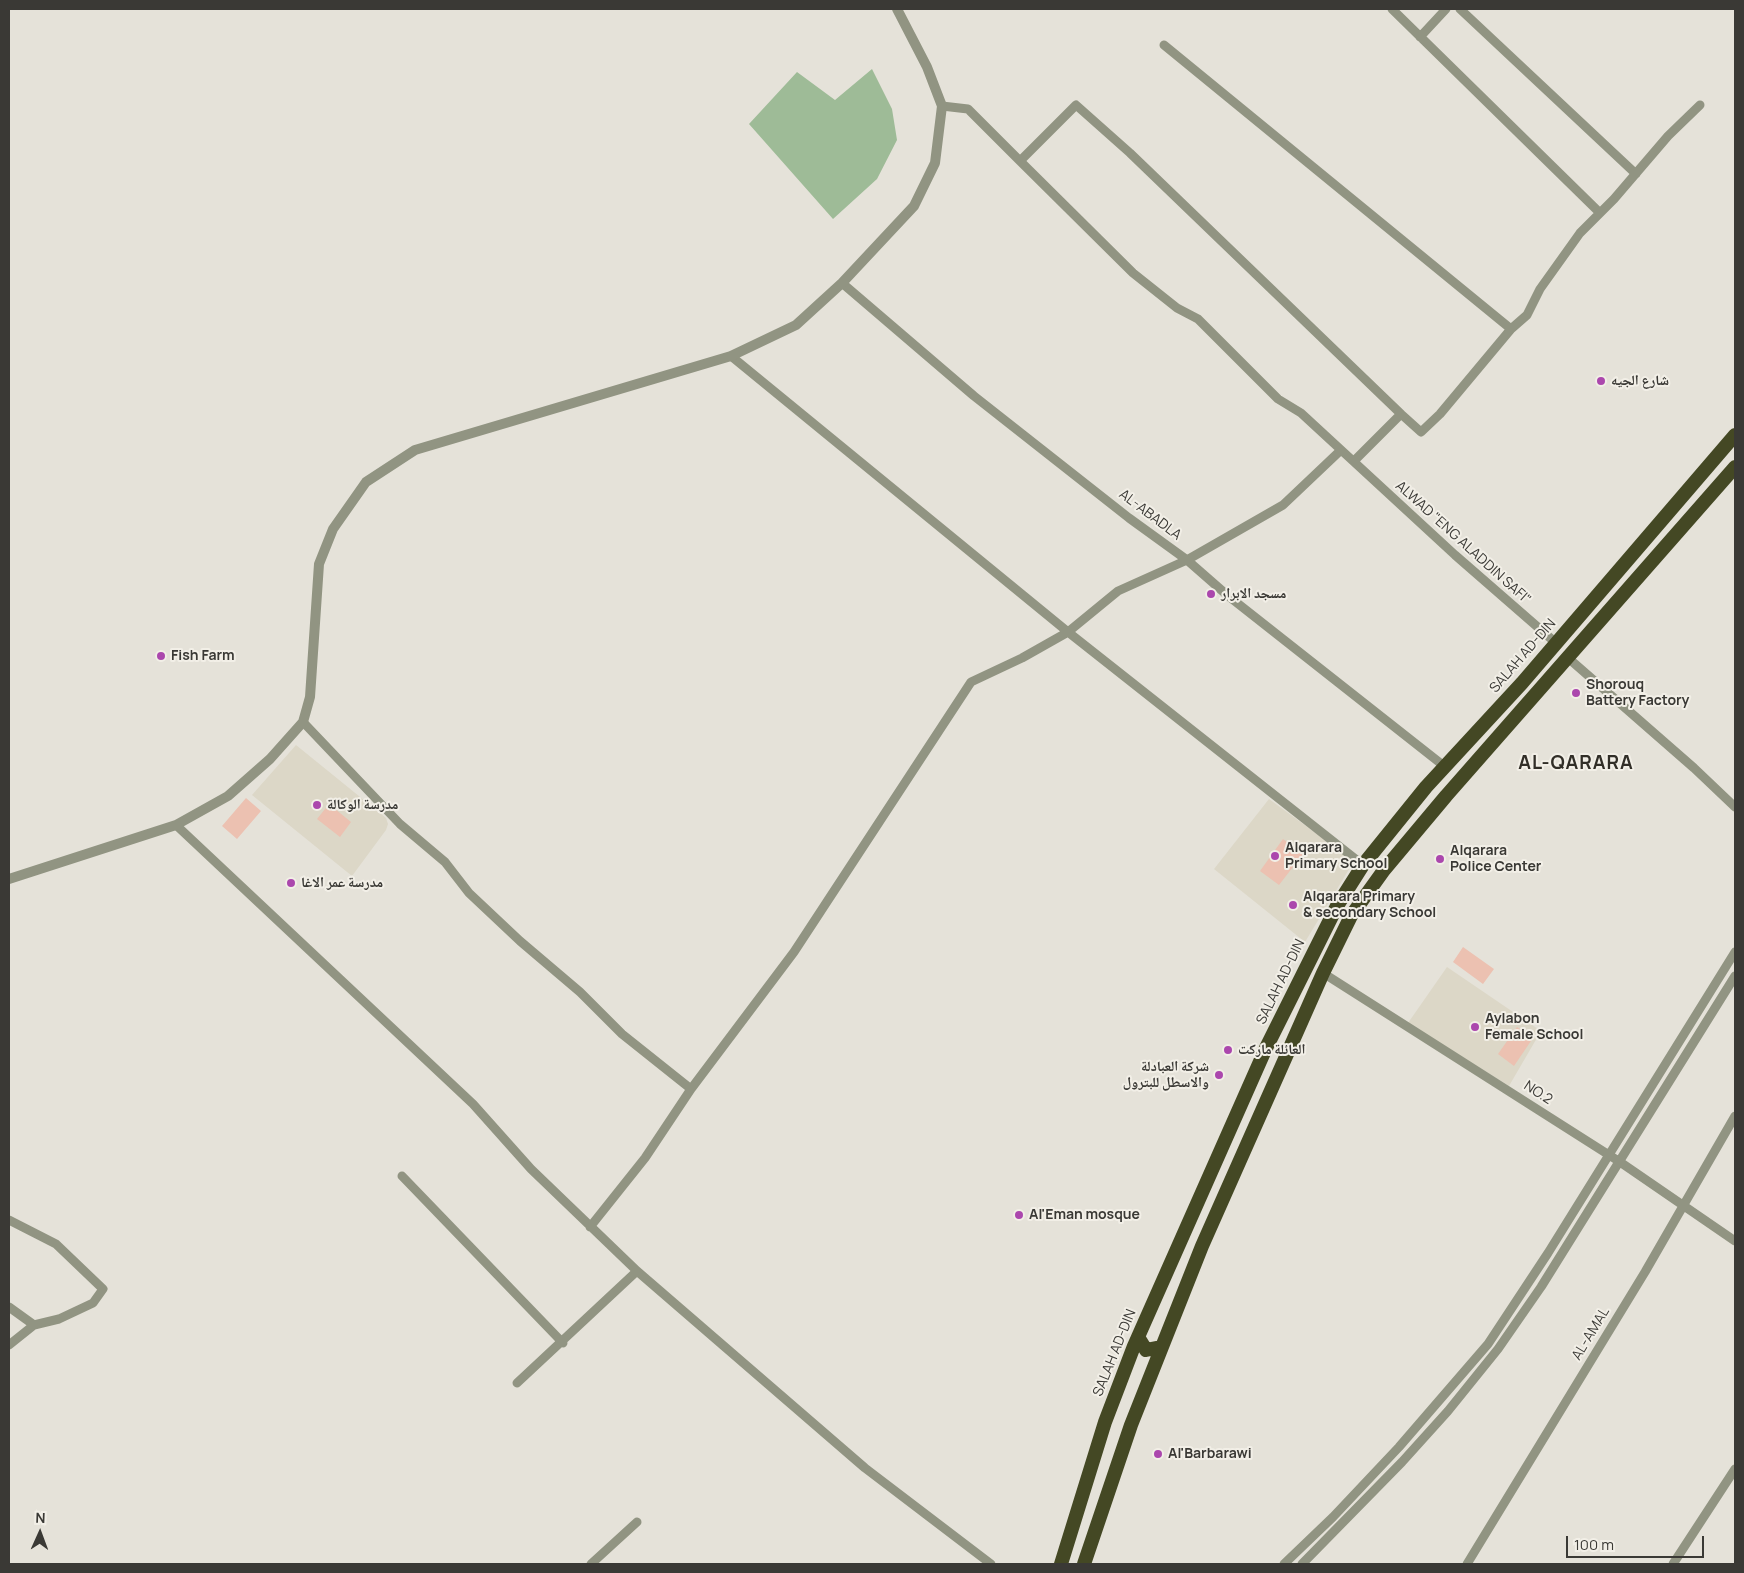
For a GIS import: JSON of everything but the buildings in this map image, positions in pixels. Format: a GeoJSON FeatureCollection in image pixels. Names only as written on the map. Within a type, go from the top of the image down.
{"type":"FeatureCollection","features":[{"type":"Feature","properties":{"kind":"highway","name":"SALAH AD-DIN"},"geometry":{"type":"LineString","coordinates":[[1061,1564],[1105,1422],[1138,1337],[1266,1048],[1337,906],[1363,865],[1444,766],[1556,643],[1735,435]]}},
{"type":"Feature","properties":{"kind":"highway"},"geometry":{"type":"LineString","coordinates":[[1084,1564],[1124,1444],[1202,1246],[1323,973],[1351,916],[1384,870],[1484,753],[1735,467]]}},
{"type":"Feature","properties":{"kind":"highway"},"geometry":{"type":"LineString","coordinates":[[1499,707],[1508,709],[1512,721]]}},
{"type":"Feature","properties":{"kind":"highway"},"geometry":{"type":"LineString","coordinates":[[1468,740],[1469,748],[1472,752],[1484,753]]}},
{"type":"Feature","properties":{"kind":"highway"},"geometry":{"type":"LineString","coordinates":[[1138,1337],[1146,1350],[1161,1347]]}},
{"type":"Feature","properties":{"kind":"street"},"geometry":{"type":"LineString","coordinates":[[9,879],[176,825],[228,796],[270,760],[303,722],[310,697],[319,564],[333,529],[366,482],[415,450],[731,356],[796,325],[842,283],[914,206],[935,163],[942,106],[927,66],[897,9]]}},
{"type":"Feature","properties":{"kind":"street"},"geometry":{"type":"LineString","coordinates":[[1392,9],[1600,212]]}},
{"type":"Feature","properties":{"kind":"street"},"geometry":{"type":"LineString","coordinates":[[1420,37],[1446,9]]}},
{"type":"Feature","properties":{"kind":"street"},"geometry":{"type":"LineString","coordinates":[[1460,9],[1636,174]]}},
{"type":"Feature","properties":{"kind":"street"},"geometry":{"type":"LineString","coordinates":[[1164,44],[1511,329]]}},
{"type":"Feature","properties":{"kind":"street"},"geometry":{"type":"LineString","coordinates":[[1020,161],[1076,105],[1130,153],[1421,432],[1440,414],[1511,329],[1527,315],[1540,289],[1580,233],[1636,174],[1668,136],[1700,105]]}},
{"type":"Feature","properties":{"kind":"street","name":"ALWAD \"ENG ALADDIN SAFI\""},"geometry":{"type":"LineString","coordinates":[[942,106],[968,109],[1133,273],[1177,308],[1198,319],[1278,399],[1301,413],[1454,555],[1556,643]]}},
{"type":"Feature","properties":{"kind":"street","name":"AL-ABADLA"},"geometry":{"type":"LineString","coordinates":[[842,283],[974,396],[1129,518],[1187,560],[1228,595],[1444,766]]}},
{"type":"Feature","properties":{"kind":"street"},"geometry":{"type":"LineString","coordinates":[[731,356],[1068,632],[1363,865]]}},
{"type":"Feature","properties":{"kind":"street"},"geometry":{"type":"LineString","coordinates":[[1354,462],[1401,414]]}},
{"type":"Feature","properties":{"kind":"street"},"geometry":{"type":"LineString","coordinates":[[590,1227],[645,1158],[691,1089],[794,952],[971,682],[1022,658],[1068,632],[1118,592],[1187,560],[1288,501],[1341,450]]}},
{"type":"Feature","properties":{"kind":"street"},"geometry":{"type":"LineString","coordinates":[[1567,657],[1735,807]]}},
{"type":"Feature","properties":{"kind":"street"},"geometry":{"type":"LineString","coordinates":[[303,722],[400,824],[445,862],[469,893],[520,941],[580,992],[622,1034],[691,1089]]}},
{"type":"Feature","properties":{"kind":"street"},"geometry":{"type":"LineString","coordinates":[[176,825],[473,1104],[531,1169],[637,1271],[865,1468],[991,1564]]}},
{"type":"Feature","properties":{"kind":"street"},"geometry":{"type":"LineString","coordinates":[[1284,1564],[1360,1489],[1467,1370],[1507,1316],[1735,952]]}},
{"type":"Feature","properties":{"kind":"street","name":"NO.2"},"geometry":{"type":"LineString","coordinates":[[1323,973],[1620,1162],[1684,1204],[1735,1241]]}},
{"type":"Feature","properties":{"kind":"street"},"geometry":{"type":"LineString","coordinates":[[1302,1564],[1402,1462],[1473,1381],[1541,1287],[1735,976]]}},
{"type":"Feature","properties":{"kind":"street","name":"AL-AMAL"},"geometry":{"type":"LineString","coordinates":[[1466,1564],[1646,1272],[1735,1116]]}},
{"type":"Feature","properties":{"kind":"street"},"geometry":{"type":"LineString","coordinates":[[402,1176],[563,1343]]}},
{"type":"Feature","properties":{"kind":"street"},"geometry":{"type":"LineString","coordinates":[[9,1220],[56,1244],[103,1289],[93,1303],[58,1319],[34,1325],[9,1345]]}},
{"type":"Feature","properties":{"kind":"street"},"geometry":{"type":"LineString","coordinates":[[517,1383],[563,1343],[579,1324],[637,1271]]}},
{"type":"Feature","properties":{"kind":"street"},"geometry":{"type":"LineString","coordinates":[[9,1307],[34,1325]]}},
{"type":"Feature","properties":{"kind":"street"},"geometry":{"type":"LineString","coordinates":[[1673,1564],[1735,1469]]}},
{"type":"Feature","properties":{"kind":"street"},"geometry":{"type":"LineString","coordinates":[[591,1564],[637,1522]]}},
{"type":"Feature","properties":{"kind":"shaded area"},"geometry":{"type":"Polygon","coordinates":[[[872,69],[892,109],[897,140],[877,179],[833,219],[749,124],[797,72],[835,100],[872,69]]]}},
{"type":"Feature","properties":{"kind":"shaded area","name":"مدرسة الوكالة"},"geometry":{"type":"Polygon","coordinates":[[[296,745],[386,818],[388,824],[386,830],[352,876],[252,795],[296,745]]]}},
{"type":"Feature","properties":{"kind":"shaded area"},"geometry":{"type":"Polygon","coordinates":[[[246,798],[261,811],[237,839],[222,826],[246,798]]]}},
{"type":"Feature","properties":{"kind":"shaded area","name":"Alqarara Primary & secondary School"},"geometry":{"type":"Polygon","coordinates":[[[1269,799],[1354,861],[1305,942],[1214,869],[1269,799]]]}},
{"type":"Feature","properties":{"kind":"shaded area"},"geometry":{"type":"Polygon","coordinates":[[[329,804],[351,822],[340,837],[317,819],[329,804]]]}},
{"type":"Feature","properties":{"kind":"shaded area"},"geometry":{"type":"Polygon","coordinates":[[[1283,839],[1303,854],[1279,885],[1260,871],[1283,839]]]}},
{"type":"Feature","properties":{"kind":"shaded area"},"geometry":{"type":"Polygon","coordinates":[[[1463,947],[1494,969],[1483,984],[1453,962],[1463,947]]]}},
{"type":"Feature","properties":{"kind":"shaded area","name":"Aylabon Female School"},"geometry":{"type":"Polygon","coordinates":[[[1447,967],[1541,1031],[1509,1086],[1408,1023],[1447,967]]]}},
{"type":"Feature","properties":{"kind":"shaded area"},"geometry":{"type":"Polygon","coordinates":[[[1517,1027],[1533,1038],[1514,1066],[1498,1054],[1517,1027]]]}},
{"type":"Feature","properties":{"kind":"place","name":"شارع الجيه"},"geometry":{"type":"Point","coordinates":[1601,381]}},
{"type":"Feature","properties":{"kind":"place","name":"مسجد الابرار"},"geometry":{"type":"Point","coordinates":[1211,594]}},
{"type":"Feature","properties":{"kind":"place","name":"Fish Farm"},"geometry":{"type":"Point","coordinates":[161,656]}},
{"type":"Feature","properties":{"kind":"place","name":"Shorouq Battery Factory"},"geometry":{"type":"Point","coordinates":[1576,693]}},
{"type":"Feature","properties":{"kind":"place","name":"مدرسة الوكالة"},"geometry":{"type":"Point","coordinates":[317,805]}},
{"type":"Feature","properties":{"kind":"place","name":"Alqarara Primary School"},"geometry":{"type":"Point","coordinates":[1275,856]}},
{"type":"Feature","properties":{"kind":"place","name":"Alqarara Police Center"},"geometry":{"type":"Point","coordinates":[1440,859]}},
{"type":"Feature","properties":{"kind":"place","name":"مدرسة عمر الاغا"},"geometry":{"type":"Point","coordinates":[291,883]}},
{"type":"Feature","properties":{"kind":"place","name":"Alqarara Primary & secondary School"},"geometry":{"type":"Point","coordinates":[1293,905]}},
{"type":"Feature","properties":{"kind":"place","name":"Aylabon Female School"},"geometry":{"type":"Point","coordinates":[1475,1027]}},
{"type":"Feature","properties":{"kind":"place","name":"العائلة ماركت"},"geometry":{"type":"Point","coordinates":[1228,1050]}},
{"type":"Feature","properties":{"kind":"place","name":"شركة العبادلة والاسطل للبترول"},"geometry":{"type":"Point","coordinates":[1219,1075]}},
{"type":"Feature","properties":{"kind":"place","name":"Al'Eman mosque"},"geometry":{"type":"Point","coordinates":[1019,1215]}},
{"type":"Feature","properties":{"kind":"place","name":"Al'Barbarawi"},"geometry":{"type":"Point","coordinates":[1158,1454]}},
{"type":"Feature","properties":{"kind":"district","name":"AL-QARARA"},"geometry":{"type":"Point","coordinates":[1576,764]}}]}
